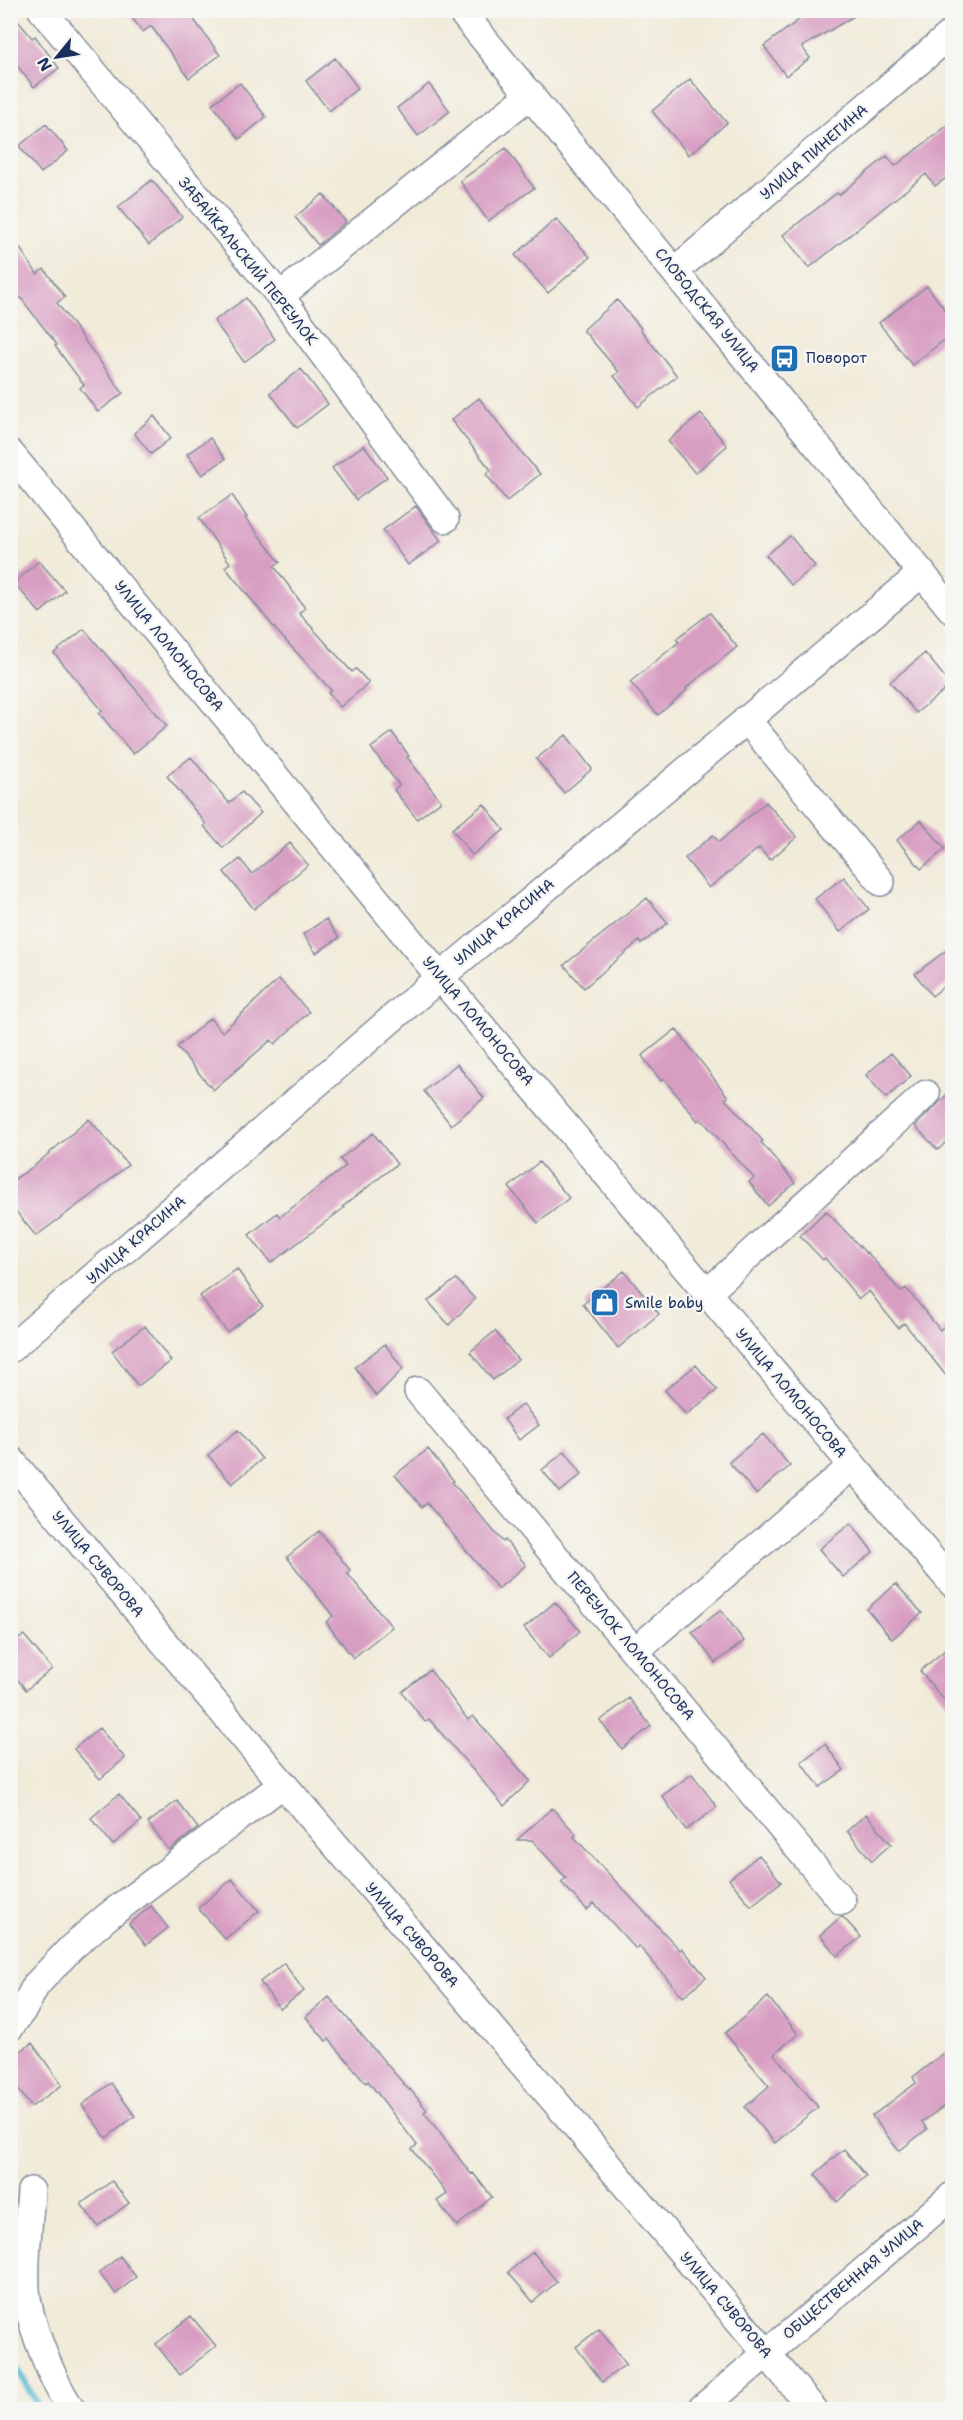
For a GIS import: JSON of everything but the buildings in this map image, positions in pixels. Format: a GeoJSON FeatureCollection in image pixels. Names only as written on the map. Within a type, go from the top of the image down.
{"type":"FeatureCollection","features":[{"type":"Feature","properties":{"kind":"street","name":"ЗАБАЙКАЛЬСКИЙ ПЕРЕУЛОК"},"geometry":{"type":"LineString","coordinates":[[42,10],[280,296],[445,519]]}},
{"type":"Feature","properties":{"kind":"street","name":"СЛОБОДСКАЯ УЛИЦА"},"geometry":{"type":"LineString","coordinates":[[460,10],[952,610]]}},
{"type":"Feature","properties":{"kind":"street","name":"УЛИЦА ПИНЕГИНА"},"geometry":{"type":"LineString","coordinates":[[675,270],[952,33]]}},
{"type":"Feature","properties":{"kind":"street"},"geometry":{"type":"LineString","coordinates":[[280,296],[531,94]]}},
{"type":"Feature","properties":{"kind":"street","name":"УЛИЦА ЛОМОНОСОВА"},"geometry":{"type":"LineString","coordinates":[[10,453],[440,977],[952,1583]]}},
{"type":"Feature","properties":{"kind":"street","name":"УЛИЦА КРАСИНА"},"geometry":{"type":"LineString","coordinates":[[10,1349],[440,977],[922,573]]}},
{"type":"Feature","properties":{"kind":"street"},"geometry":{"type":"LineString","coordinates":[[746,719],[881,882]]}},
{"type":"Feature","properties":{"kind":"street"},"geometry":{"type":"LineString","coordinates":[[707,1293],[926,1094]]}},
{"type":"Feature","properties":{"kind":"street","name":"ПЕРЕУЛОК ЛОМОНОСОВА"},"geometry":{"type":"LineString","coordinates":[[418,1391],[842,1901]]}},
{"type":"Feature","properties":{"kind":"street","name":"УЛИЦА СУВОРОВА"},"geometry":{"type":"LineString","coordinates":[[10,1459],[814,2409]]}},
{"type":"Feature","properties":{"kind":"street"},"geometry":{"type":"LineString","coordinates":[[635,1651],[852,1466]]}},
{"type":"Feature","properties":{"kind":"street"},"geometry":{"type":"LineString","coordinates":[[10,2027],[24,2008],[36,1985],[71,1948],[108,1916],[283,1784]]}},
{"type":"Feature","properties":{"kind":"street"},"geometry":{"type":"LineString","coordinates":[[31,2192],[26,2291],[39,2344],[64,2399],[72,2409]]}},
{"type":"Feature","properties":{"kind":"street","name":"ОБЩЕСТВЕННАЯ УЛИЦА"},"geometry":{"type":"LineString","coordinates":[[699,2409],[952,2196]]}},
{"type":"Feature","properties":{"kind":"waterway"},"geometry":{"type":"LineString","coordinates":[[10,2355],[40,2410]]}},
{"type":"Feature","properties":{"kind":"place","name":"Поворот"},"geometry":{"type":"Point","coordinates":[785,358]}},
{"type":"Feature","properties":{"kind":"place","name":"Smile baby"},"geometry":{"type":"Point","coordinates":[604,1303]}}]}
